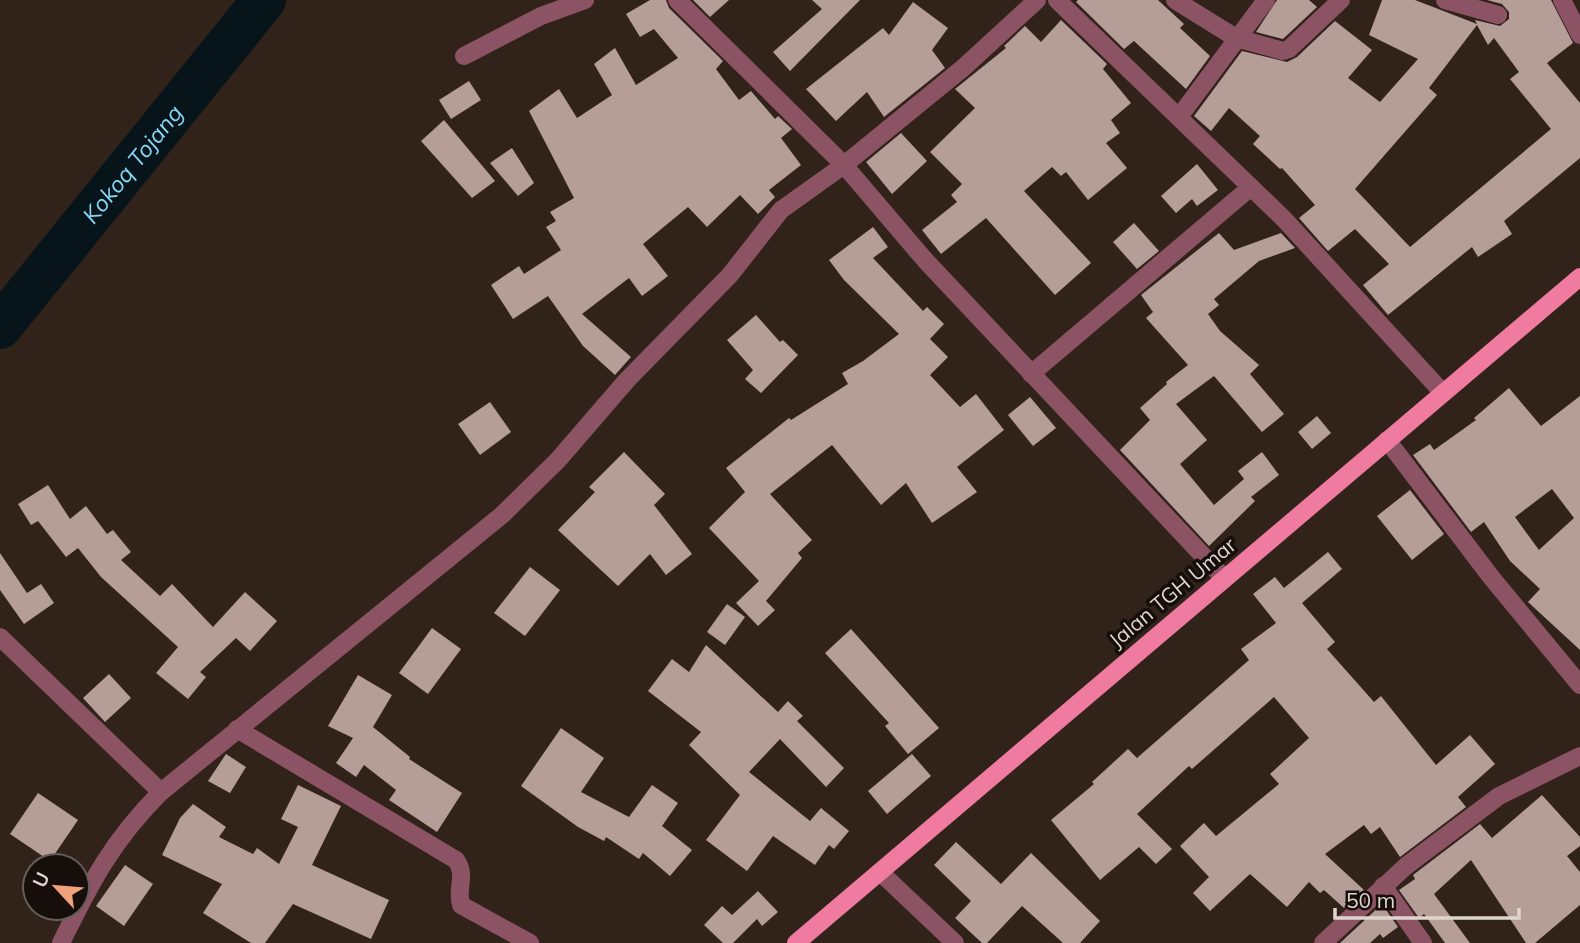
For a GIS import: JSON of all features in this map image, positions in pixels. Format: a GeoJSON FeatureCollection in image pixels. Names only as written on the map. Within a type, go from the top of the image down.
{"type":"FeatureCollection","features":[{"type":"Feature","properties":{"kind":"main road","name":"Jalan TGH Umar"},"geometry":{"type":"LineString","coordinates":[[796,943],[1580,277]]}},
{"type":"Feature","properties":{"kind":"street"},"geometry":{"type":"LineString","coordinates":[[464,56],[541,16],[585,0]]}},
{"type":"Feature","properties":{"kind":"street"},"geometry":{"type":"LineString","coordinates":[[677,0],[844,165],[925,260],[1224,578]]}},
{"type":"Feature","properties":{"kind":"street"},"geometry":{"type":"LineString","coordinates":[[61,943],[96,872],[114,843],[161,792],[236,729],[395,605],[502,515],[558,460],[627,380],[730,275],[781,210],[844,165],[963,68],[1037,0]]}},
{"type":"Feature","properties":{"kind":"street"},"geometry":{"type":"LineString","coordinates":[[1057,0],[1251,187],[1443,393]]}},
{"type":"Feature","properties":{"kind":"street"},"geometry":{"type":"LineString","coordinates":[[1175,0],[1236,38],[1264,48],[1289,50],[1341,0]]}},
{"type":"Feature","properties":{"kind":"street"},"geometry":{"type":"LineString","coordinates":[[1179,117],[1266,0]]}},
{"type":"Feature","properties":{"kind":"street"},"geometry":{"type":"LineString","coordinates":[[1445,0],[1498,15]]}},
{"type":"Feature","properties":{"kind":"street"},"geometry":{"type":"LineString","coordinates":[[1562,0],[1580,35]]}},
{"type":"Feature","properties":{"kind":"street"},"geometry":{"type":"LineString","coordinates":[[1031,374],[1251,187]]}},
{"type":"Feature","properties":{"kind":"street"},"geometry":{"type":"LineString","coordinates":[[1387,440],[1491,577],[1580,685]]}},
{"type":"Feature","properties":{"kind":"street"},"geometry":{"type":"LineString","coordinates":[[0,637],[161,792]]}},
{"type":"Feature","properties":{"kind":"street"},"geometry":{"type":"LineString","coordinates":[[236,729],[456,860],[463,877],[458,893],[461,905],[530,943]]}},
{"type":"Feature","properties":{"kind":"street"},"geometry":{"type":"LineString","coordinates":[[1323,943],[1383,886],[1499,796],[1580,756]]}},
{"type":"Feature","properties":{"kind":"street"},"geometry":{"type":"LineString","coordinates":[[880,872],[955,943]]}},
{"type":"Feature","properties":{"kind":"street"},"geometry":{"type":"LineString","coordinates":[[1383,886],[1423,943]]}},
{"type":"Feature","properties":{"kind":"building"},"geometry":{"type":"Polygon","coordinates":[[[650,0],[666,0],[669,8],[723,61],[716,69],[739,100],[751,91],[775,119],[778,116],[792,129],[781,138],[801,165],[769,190],[775,197],[758,214],[740,195],[707,227],[688,207],[643,244],[668,276],[642,296],[629,278],[582,314],[631,357],[615,375],[583,346],[548,296],[513,319],[491,285],[519,266],[524,274],[561,250],[546,227],[556,221],[550,212],[574,198],[529,111],[559,89],[577,118],[612,95],[594,64],[615,48],[636,85],[678,58],[654,29],[640,37],[626,14],[650,0]]]}},
{"type":"Feature","properties":{"kind":"building"},"geometry":{"type":"Polygon","coordinates":[[[693,0],[729,0],[710,17],[693,0]]]}},
{"type":"Feature","properties":{"kind":"building"},"geometry":{"type":"Polygon","coordinates":[[[812,0],[860,0],[790,71],[773,52],[822,9],[812,0]]]}},
{"type":"Feature","properties":{"kind":"building"},"geometry":{"type":"Polygon","coordinates":[[[1158,0],[1184,24],[1180,28],[1210,56],[1186,89],[1134,41],[1124,49],[1076,2],[1158,0]]]}},
{"type":"Feature","properties":{"kind":"building"},"geometry":{"type":"Polygon","coordinates":[[[1277,0],[1309,0],[1317,7],[1283,39],[1256,32],[1277,0]]]}},
{"type":"Feature","properties":{"kind":"building"},"geometry":{"type":"Polygon","coordinates":[[[1382,0],[1415,0],[1477,24],[1475,20],[1500,26],[1509,19],[1509,12],[1502,4],[1487,0],[1551,0],[1573,43],[1547,63],[1580,103],[1580,158],[1504,221],[1512,234],[1478,257],[1472,247],[1388,315],[1363,285],[1389,264],[1355,229],[1328,251],[1299,218],[1315,205],[1282,168],[1253,144],[1260,136],[1229,108],[1211,131],[1194,116],[1242,51],[1287,62],[1297,57],[1335,21],[1372,50],[1348,78],[1380,102],[1418,59],[1369,35],[1382,0]],[[1477,25],[1429,88],[1437,95],[1355,189],[1410,247],[1551,129],[1510,79],[1519,72],[1494,38],[1488,45],[1477,25]]]}},
{"type":"Feature","properties":{"kind":"building"},"geometry":{"type":"Polygon","coordinates":[[[913,2],[948,28],[932,50],[945,68],[884,117],[867,92],[836,121],[806,89],[883,28],[889,35],[913,2]]]}},
{"type":"Feature","properties":{"kind":"building"},"geometry":{"type":"Polygon","coordinates":[[[1061,20],[1107,64],[1103,69],[1131,103],[1111,120],[1120,133],[1106,143],[1127,168],[1088,200],[1066,172],[1061,176],[1052,167],[1024,191],[1091,263],[1055,295],[986,218],[941,254],[922,230],[957,202],[951,195],[962,184],[930,152],[975,108],[955,89],[1006,48],[1004,46],[1025,26],[1041,42],[1061,20]]]}},
{"type":"Feature","properties":{"kind":"building"},"geometry":{"type":"Polygon","coordinates":[[[469,81],[481,100],[451,119],[439,100],[469,81]]]}},
{"type":"Feature","properties":{"kind":"building"},"geometry":{"type":"Polygon","coordinates":[[[444,120],[495,181],[472,198],[421,141],[444,120]]]}},
{"type":"Feature","properties":{"kind":"building"},"geometry":{"type":"Polygon","coordinates":[[[901,133],[927,161],[892,194],[866,162],[901,133]]]}},
{"type":"Feature","properties":{"kind":"building"},"geometry":{"type":"Polygon","coordinates":[[[512,148],[534,183],[518,196],[490,163],[512,148]]]}},
{"type":"Feature","properties":{"kind":"building"},"geometry":{"type":"Polygon","coordinates":[[[1197,164],[1218,190],[1197,206],[1192,199],[1176,213],[1161,196],[1197,164]]]}},
{"type":"Feature","properties":{"kind":"building"},"geometry":{"type":"Polygon","coordinates":[[[1134,223],[1159,251],[1137,269],[1113,242],[1134,223]]]}},
{"type":"Feature","properties":{"kind":"building"},"geometry":{"type":"Polygon","coordinates":[[[873,227],[888,247],[873,258],[923,311],[927,307],[944,324],[930,339],[948,357],[930,375],[960,407],[976,394],[1004,430],[957,467],[977,492],[932,523],[906,483],[881,505],[832,445],[770,494],[812,540],[798,553],[802,558],[766,601],[775,610],[758,626],[736,603],[759,581],[709,528],[745,492],[726,468],[789,418],[791,420],[848,384],[842,373],[899,334],[844,280],[829,260],[873,227]]]}},
{"type":"Feature","properties":{"kind":"building"},"geometry":{"type":"Polygon","coordinates":[[[1219,233],[1234,250],[1281,233],[1295,248],[1259,261],[1214,299],[1219,305],[1208,314],[1220,331],[1259,365],[1250,374],[1284,414],[1262,432],[1214,376],[1176,404],[1207,440],[1180,464],[1214,505],[1244,479],[1238,471],[1262,452],[1279,475],[1251,497],[1255,501],[1209,546],[1120,450],[1150,420],[1140,408],[1188,365],[1146,318],[1153,312],[1141,295],[1219,233]]]}},
{"type":"Feature","properties":{"kind":"building"},"geometry":{"type":"Polygon","coordinates":[[[756,315],[780,342],[783,340],[798,355],[761,393],[745,379],[753,370],[727,340],[756,315]]]}},
{"type":"Feature","properties":{"kind":"building"},"geometry":{"type":"Polygon","coordinates":[[[1509,388],[1541,426],[1580,396],[1580,650],[1528,602],[1540,589],[1510,561],[1484,522],[1471,532],[1413,455],[1430,444],[1434,450],[1476,420],[1474,418],[1509,388]],[[1552,489],[1515,517],[1539,550],[1574,518],[1552,489]]]}},
{"type":"Feature","properties":{"kind":"building"},"geometry":{"type":"Polygon","coordinates":[[[1030,397],[1056,428],[1033,446],[1008,415],[1030,397]]]}},
{"type":"Feature","properties":{"kind":"building"},"geometry":{"type":"Polygon","coordinates":[[[490,402],[511,432],[480,455],[458,424],[490,402]]]}},
{"type":"Feature","properties":{"kind":"building"},"geometry":{"type":"Polygon","coordinates":[[[1317,416],[1331,433],[1312,449],[1298,432],[1317,416]]]}},
{"type":"Feature","properties":{"kind":"building"},"geometry":{"type":"Polygon","coordinates":[[[624,452],[665,494],[654,505],[692,554],[666,575],[650,554],[618,586],[558,530],[595,492],[589,487],[624,452]]]}},
{"type":"Feature","properties":{"kind":"building"},"geometry":{"type":"Polygon","coordinates":[[[48,485],[70,519],[86,506],[107,534],[113,530],[131,552],[121,560],[160,596],[172,584],[213,627],[245,592],[277,621],[250,651],[236,638],[200,672],[206,677],[188,699],[156,673],[178,647],[101,577],[78,548],[66,557],[38,521],[31,525],[18,504],[48,485]]]}},
{"type":"Feature","properties":{"kind":"building"},"geometry":{"type":"Polygon","coordinates":[[[1410,490],[1444,534],[1412,560],[1377,516],[1410,490]]]}},
{"type":"Feature","properties":{"kind":"building"},"geometry":{"type":"Polygon","coordinates":[[[1328,552],[1342,569],[1302,603],[1335,642],[1327,649],[1374,702],[1381,696],[1436,765],[1470,735],[1495,764],[1458,797],[1466,807],[1400,857],[1380,827],[1371,834],[1364,825],[1325,854],[1364,890],[1344,908],[1324,890],[1320,893],[1309,882],[1287,907],[1250,874],[1210,911],[1193,893],[1209,877],[1180,846],[1204,823],[1216,836],[1279,784],[1270,774],[1309,738],[1274,697],[1192,769],[1189,766],[1137,814],[1172,849],[1156,864],[1139,847],[1100,880],[1051,820],[1094,784],[1092,782],[1128,749],[1137,758],[1249,660],[1241,649],[1276,623],[1253,594],[1275,577],[1284,588],[1328,552]]]}},
{"type":"Feature","properties":{"kind":"building"},"geometry":{"type":"Polygon","coordinates":[[[0,553],[27,593],[41,584],[54,603],[24,624],[0,590],[0,553]]]}},
{"type":"Feature","properties":{"kind":"building"},"geometry":{"type":"Polygon","coordinates":[[[530,567],[560,590],[525,636],[494,613],[530,567]]]}},
{"type":"Feature","properties":{"kind":"building"},"geometry":{"type":"Polygon","coordinates":[[[727,604],[745,617],[725,645],[707,632],[727,604]]]}},
{"type":"Feature","properties":{"kind":"building"},"geometry":{"type":"Polygon","coordinates":[[[432,628],[461,649],[428,694],[399,673],[432,628]]]}},
{"type":"Feature","properties":{"kind":"building"},"geometry":{"type":"Polygon","coordinates":[[[851,629],[939,728],[908,754],[885,726],[889,723],[825,653],[851,629]]]}},
{"type":"Feature","properties":{"kind":"building"},"geometry":{"type":"Polygon","coordinates":[[[706,645],[778,712],[788,701],[803,716],[797,721],[844,768],[826,787],[780,739],[749,772],[810,821],[821,808],[849,831],[834,849],[829,845],[815,865],[773,836],[747,871],[706,840],[740,795],[689,745],[701,732],[648,691],[672,659],[689,672],[706,645]]]}},
{"type":"Feature","properties":{"kind":"building"},"geometry":{"type":"Polygon","coordinates":[[[109,674],[131,698],[105,722],[83,698],[109,674]]]}},
{"type":"Feature","properties":{"kind":"building"},"geometry":{"type":"Polygon","coordinates":[[[358,675],[392,695],[373,727],[410,757],[409,759],[462,793],[437,832],[389,800],[396,790],[364,765],[356,777],[336,763],[353,738],[328,726],[358,675]]]}},
{"type":"Feature","properties":{"kind":"building"},"geometry":{"type":"Polygon","coordinates":[[[561,728],[604,758],[581,792],[629,817],[652,785],[678,803],[662,826],[692,850],[670,876],[643,853],[639,859],[606,837],[604,841],[578,827],[521,786],[561,728]]]}},
{"type":"Feature","properties":{"kind":"building"},"geometry":{"type":"Polygon","coordinates":[[[226,754],[246,767],[230,793],[208,781],[226,754]]]}},
{"type":"Feature","properties":{"kind":"building"},"geometry":{"type":"Polygon","coordinates":[[[912,754],[931,776],[887,814],[868,791],[912,754]]]}},
{"type":"Feature","properties":{"kind":"building"},"geometry":{"type":"Polygon","coordinates":[[[298,785],[341,806],[312,865],[389,900],[371,939],[293,904],[265,943],[251,943],[203,913],[222,884],[162,855],[180,818],[193,804],[226,827],[219,837],[253,854],[257,848],[279,864],[298,827],[281,819],[298,785]]]}},
{"type":"Feature","properties":{"kind":"building"},"geometry":{"type":"Polygon","coordinates":[[[38,793],[78,820],[56,852],[37,852],[10,834],[38,793]]]}},
{"type":"Feature","properties":{"kind":"building"},"geometry":{"type":"Polygon","coordinates":[[[1542,795],[1580,837],[1580,846],[1567,856],[1580,872],[1580,905],[1535,943],[1526,943],[1471,860],[1434,894],[1470,943],[1445,943],[1424,914],[1419,918],[1399,890],[1415,879],[1413,875],[1480,824],[1492,838],[1542,795]]]}},
{"type":"Feature","properties":{"kind":"building"},"geometry":{"type":"Polygon","coordinates":[[[956,842],[1001,884],[1031,853],[1100,921],[1080,943],[1063,943],[1022,906],[987,943],[982,943],[955,918],[971,901],[934,865],[956,842]]]}},
{"type":"Feature","properties":{"kind":"building"},"geometry":{"type":"Polygon","coordinates":[[[125,865],[153,884],[124,926],[96,906],[125,865]]]}},
{"type":"Feature","properties":{"kind":"building"},"geometry":{"type":"Polygon","coordinates":[[[758,891],[778,912],[762,926],[757,919],[733,943],[723,943],[704,925],[722,906],[732,915],[758,891]]]}},
{"type":"Feature","properties":{"kind":"building"},"geometry":{"type":"Polygon","coordinates":[[[1382,904],[1398,927],[1383,938],[1380,934],[1370,943],[1340,943],[1382,904]]]}},
{"type":"Feature","properties":{"kind":"waterway","name":"Kokoq Tojang"},"geometry":{"type":"LineString","coordinates":[[0,327],[264,0]]}}]}
